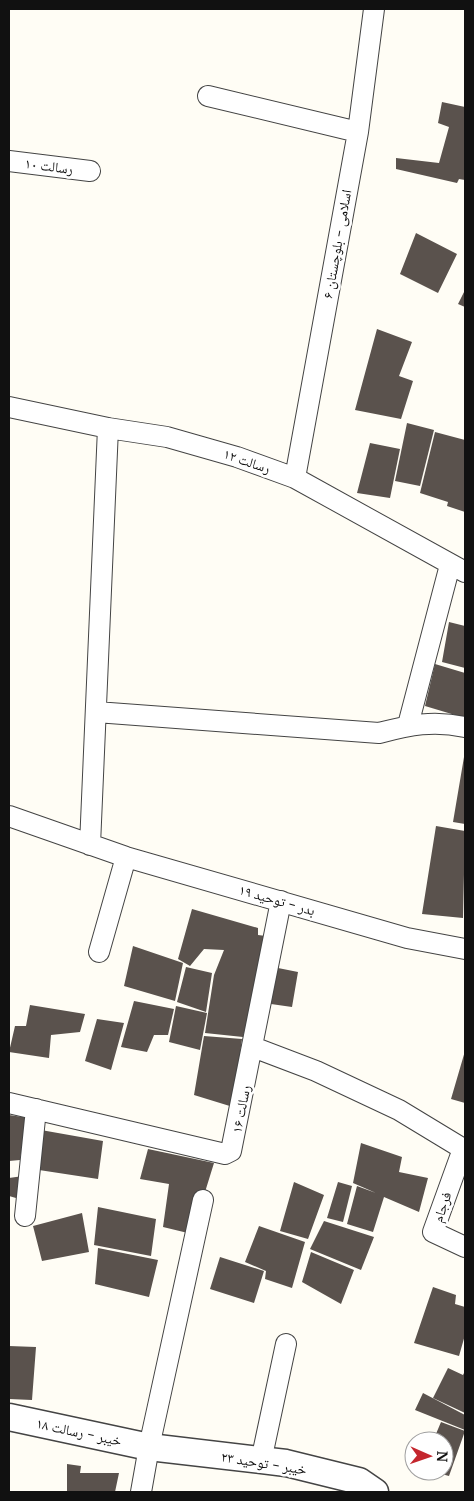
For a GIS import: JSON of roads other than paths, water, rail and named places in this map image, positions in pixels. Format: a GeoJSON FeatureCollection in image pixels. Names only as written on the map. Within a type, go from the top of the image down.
{"type":"FeatureCollection","features":[{"type":"Feature","properties":{"kind":"street","name":"اسلامی - بلوچستان ۶"},"geometry":{"type":"LineString","coordinates":[[294,478],[358,132],[374,9]]}},
{"type":"Feature","properties":{"kind":"street"},"geometry":{"type":"LineString","coordinates":[[208,96],[358,132]]}},
{"type":"Feature","properties":{"kind":"street","name":"رسالت ۱۰"},"geometry":{"type":"LineString","coordinates":[[9,161],[90,171]]}},
{"type":"Feature","properties":{"kind":"street","name":"رسالت ۱۲"},"geometry":{"type":"LineString","coordinates":[[9,407],[108,428],[167,437],[237,457],[294,478],[458,568]]}},
{"type":"Feature","properties":{"kind":"street"},"geometry":{"type":"LineString","coordinates":[[90,845],[108,428]]}},
{"type":"Feature","properties":{"kind":"street"},"geometry":{"type":"LineString","coordinates":[[408,725],[458,568]]}},
{"type":"Feature","properties":{"kind":"street"},"geometry":{"type":"LineString","coordinates":[[96,712],[379,733],[408,725],[443,722],[465,727]]}},
{"type":"Feature","properties":{"kind":"street","name":"بدر - توحید ۱۹"},"geometry":{"type":"LineString","coordinates":[[9,816],[126,857],[407,938],[465,949]]}},
{"type":"Feature","properties":{"kind":"street"},"geometry":{"type":"LineString","coordinates":[[100,952],[126,857]]}},
{"type":"Feature","properties":{"kind":"street","name":"رسالت ۱۶"},"geometry":{"type":"LineString","coordinates":[[9,1103],[225,1154],[232,1151],[281,901]]}},
{"type":"Feature","properties":{"kind":"street"},"geometry":{"type":"LineString","coordinates":[[253,1047],[316,1071],[399,1110],[464,1149]]}},
{"type":"Feature","properties":{"kind":"street"},"geometry":{"type":"LineString","coordinates":[[25,1216],[36,1109]]}},
{"type":"Feature","properties":{"kind":"street","name":"فرجام"},"geometry":{"type":"LineString","coordinates":[[464,1149],[433,1232],[465,1248]]}},
{"type":"Feature","properties":{"kind":"street"},"geometry":{"type":"LineString","coordinates":[[142,1492],[149,1447],[203,1200]]}},
{"type":"Feature","properties":{"kind":"street"},"geometry":{"type":"LineString","coordinates":[[261,1461],[286,1344]]}},
{"type":"Feature","properties":{"kind":"street","name":"خیبر - رسالت ۱۸"},"geometry":{"type":"LineString","coordinates":[[9,1417],[149,1447]]}},
{"type":"Feature","properties":{"kind":"street","name":"خیبر - توحید ۲۳"},"geometry":{"type":"LineString","coordinates":[[149,1447],[286,1463],[363,1489]]}}]}
